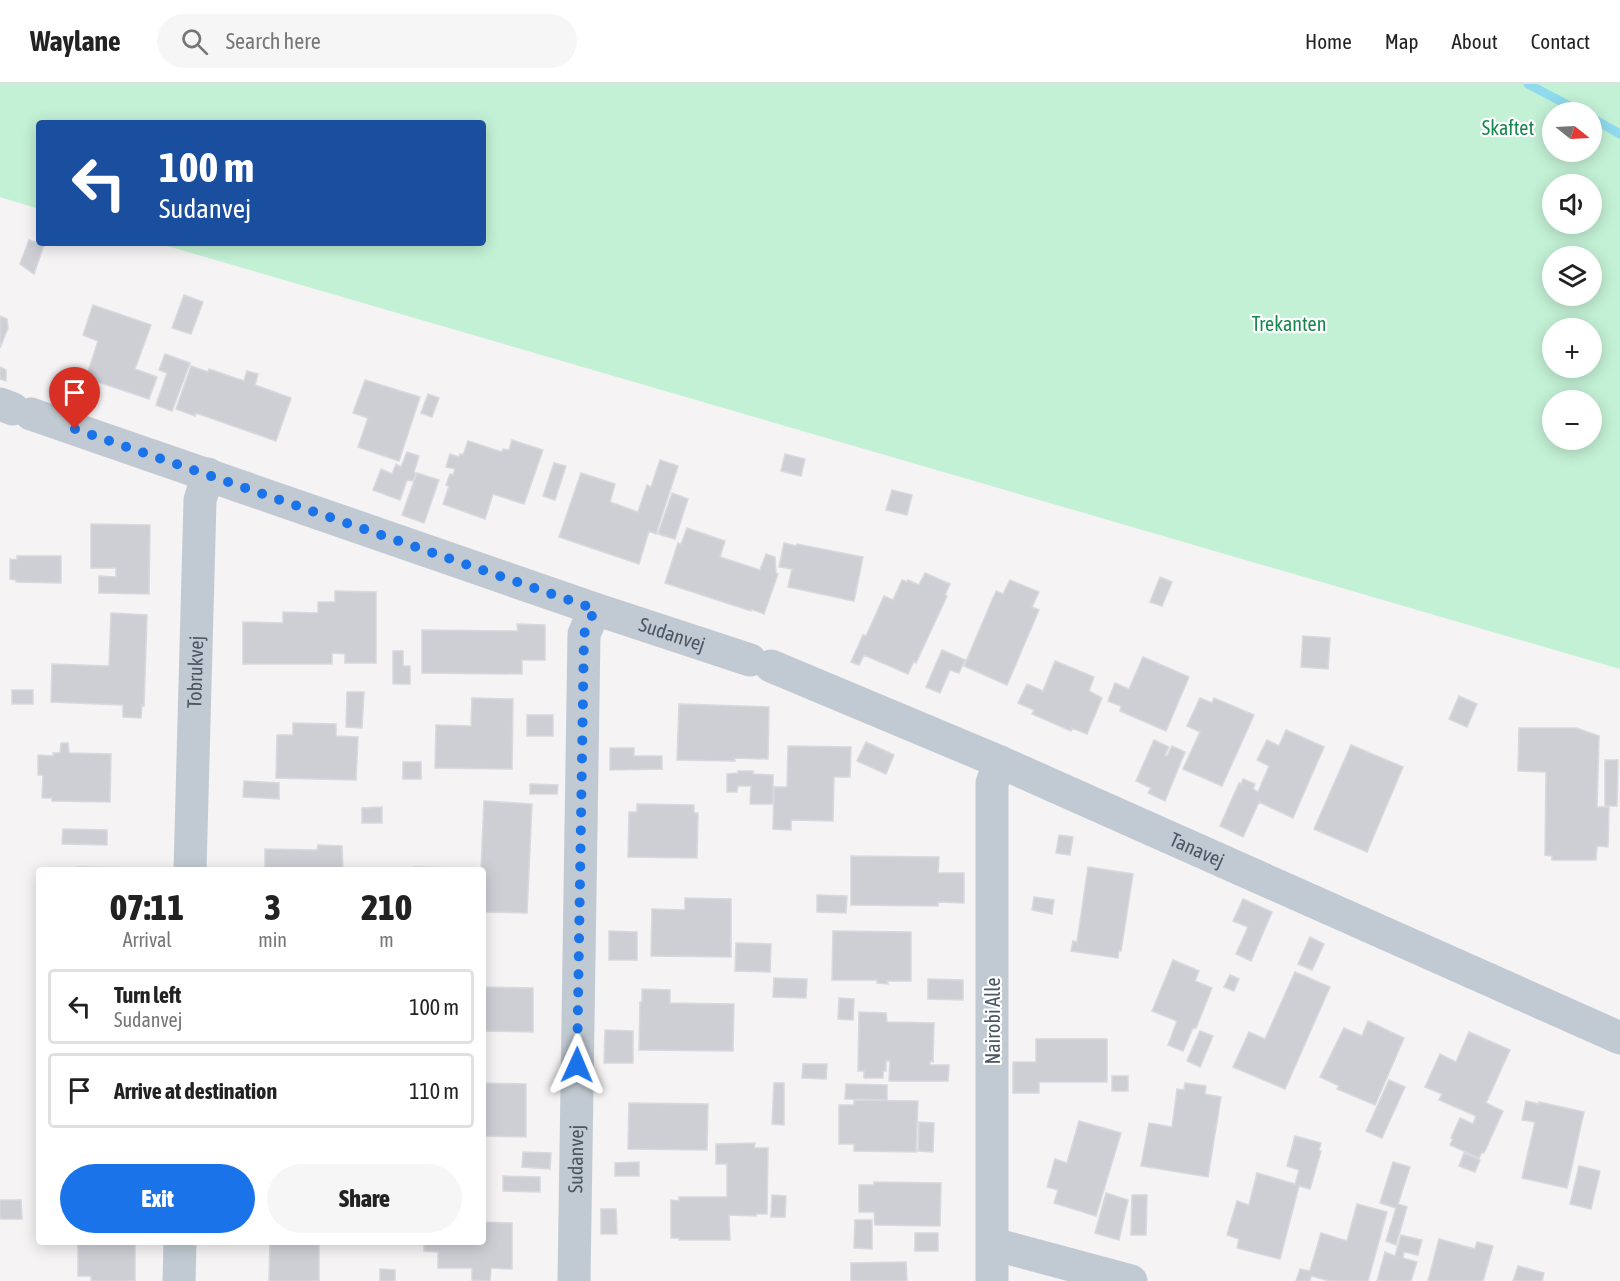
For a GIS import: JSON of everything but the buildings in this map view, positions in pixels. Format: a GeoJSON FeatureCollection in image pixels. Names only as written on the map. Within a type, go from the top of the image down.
{"type":"FeatureCollection","features":[{"type":"Feature","properties":{"kind":"street","name":"Sudanvej"},"geometry":{"type":"LineString","coordinates":[[15,409],[595,609],[760,663]]}},
{"type":"Feature","properties":{"kind":"street","name":"Tobrukvej"},"geometry":{"type":"LineString","coordinates":[[190,867],[200,500],[208,474]]}},
{"type":"Feature","properties":{"kind":"street","name":"Sudanvej"},"geometry":{"type":"LineString","coordinates":[[574,1281],[584,634],[595,609]]}},
{"type":"Feature","properties":{"kind":"street","name":"Tanavej"},"geometry":{"type":"LineString","coordinates":[[760,663],[1000,762],[1620,1038]]}},
{"type":"Feature","properties":{"kind":"street","name":"Nairobi Alle"},"geometry":{"type":"LineString","coordinates":[[992,1281],[992,783],[1000,762]]}},
{"type":"Feature","properties":{"kind":"street"},"geometry":{"type":"LineString","coordinates":[[993,1244],[1131,1281]]}},
{"type":"Feature","properties":{"kind":"street"},"geometry":{"type":"LineString","coordinates":[[179,1281],[180,1245]]}},
{"type":"Feature","properties":{"kind":"green space","name":"Trekanten"},"geometry":{"type":"Polygon","coordinates":[[[0,84],[1620,84],[1620,669],[167,246],[486,246],[486,120],[36,120],[36,208],[0,197],[0,84]]]}},
{"type":"Feature","properties":{"kind":"waterway"},"geometry":{"type":"LineString","coordinates":[[1528,84],[1562,102]]}},
{"type":"Feature","properties":{"kind":"waterway"},"geometry":{"type":"LineString","coordinates":[[1602,124],[1620,134]]}},
{"type":"Feature","properties":{"kind":"route"},"geometry":{"type":"LineString","coordinates":[[75,429],[595,609],[584,634],[577,1065]]}},
{"type":"Feature","properties":{"kind":"park label","name":"Skaftet"},"geometry":{"type":"Point","coordinates":[1508,128]}}]}
